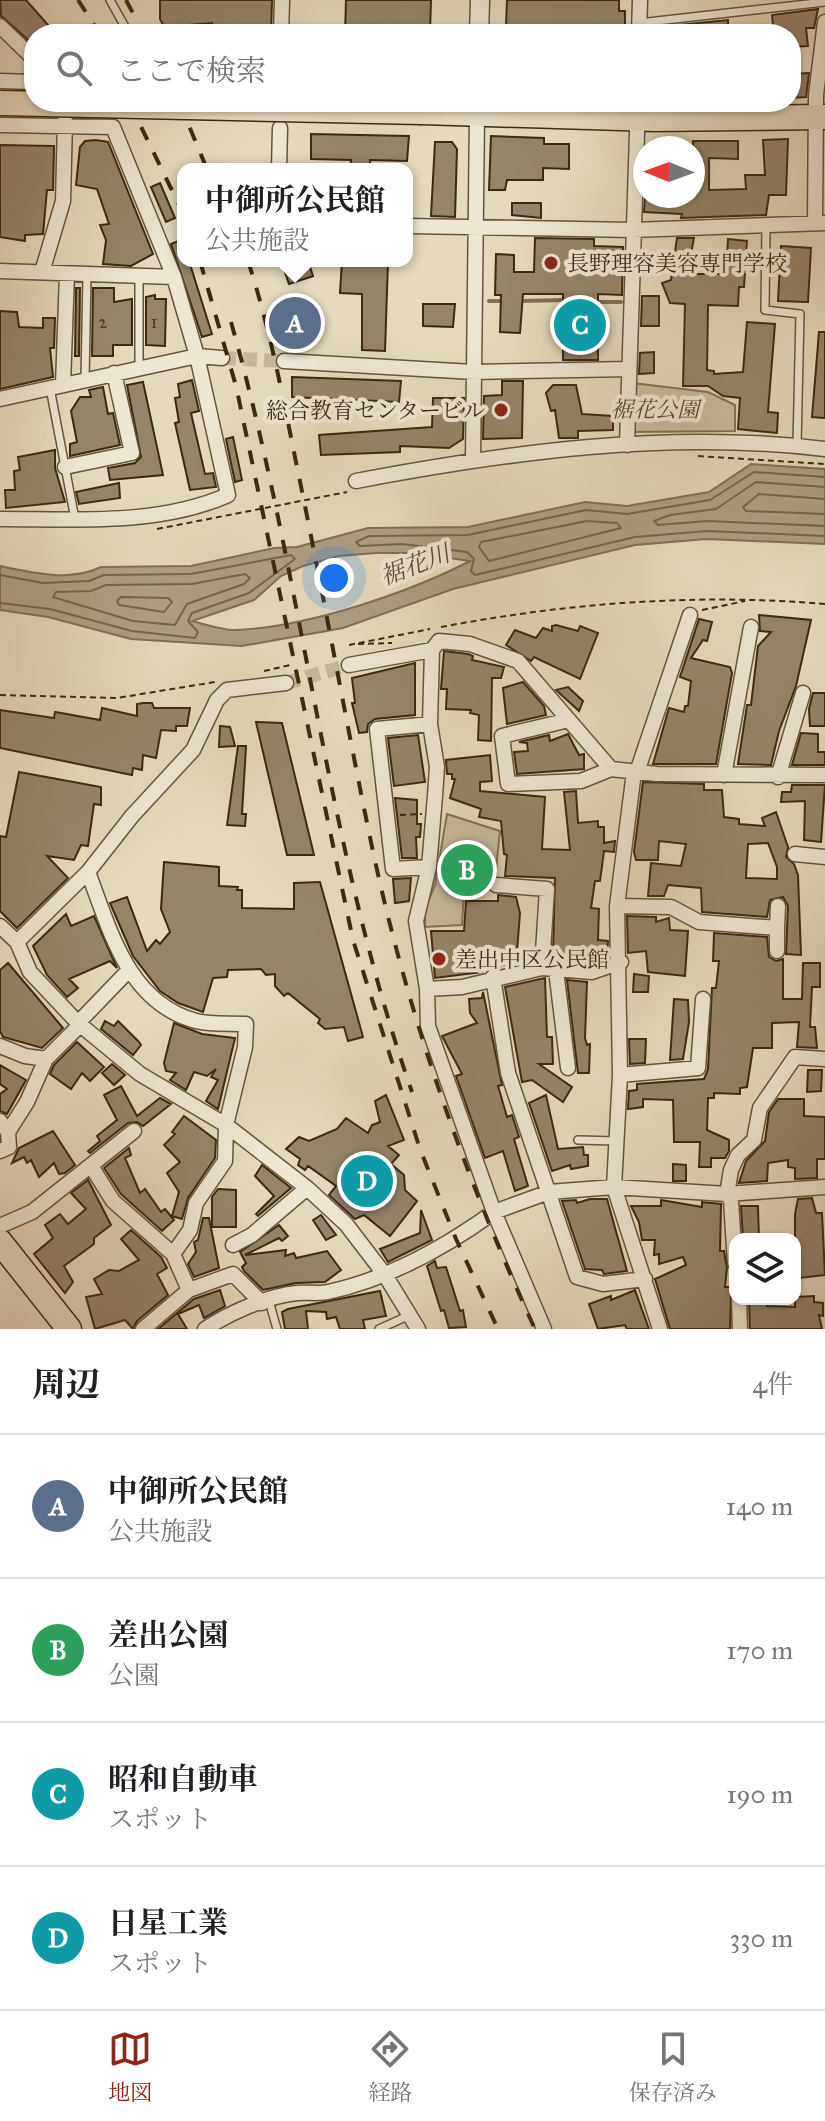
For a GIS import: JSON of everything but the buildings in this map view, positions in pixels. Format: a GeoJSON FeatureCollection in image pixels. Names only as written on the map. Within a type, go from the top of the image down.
{"type":"FeatureCollection","features":[{"type":"Feature","properties":{"kind":"highway"},"geometry":{"type":"LineString","coordinates":[[0,103],[24,103]]}},
{"type":"Feature","properties":{"kind":"highway"},"geometry":{"type":"LineString","coordinates":[[690,112],[820,117]]}},
{"type":"Feature","properties":{"kind":"highway"},"geometry":{"type":"LineString","coordinates":[[0,1242],[69,1329]]}},
{"type":"Feature","properties":{"kind":"street"},"geometry":{"type":"LineString","coordinates":[[281,24],[282,0]]}},
{"type":"Feature","properties":{"kind":"street"},"geometry":{"type":"LineString","coordinates":[[479,24],[480,0]]}},
{"type":"Feature","properties":{"kind":"street"},"geometry":{"type":"LineString","coordinates":[[639,24],[640,0]]}},
{"type":"Feature","properties":{"kind":"street"},"geometry":{"type":"LineString","coordinates":[[413,226],[633,230],[820,223],[820,117],[825,22]]}},
{"type":"Feature","properties":{"kind":"street"},"geometry":{"type":"LineString","coordinates":[[0,26],[24,49]]}},
{"type":"Feature","properties":{"kind":"street"},"geometry":{"type":"LineString","coordinates":[[0,81],[24,82]]}},
{"type":"Feature","properties":{"kind":"street"},"geometry":{"type":"LineString","coordinates":[[42,272],[63,201],[67,126],[62,112]]}},
{"type":"Feature","properties":{"kind":"street"},"geometry":{"type":"LineString","coordinates":[[473,459],[477,112]]}},
{"type":"Feature","properties":{"kind":"street"},"geometry":{"type":"LineString","coordinates":[[627,445],[638,112]]}},
{"type":"Feature","properties":{"kind":"street"},"geometry":{"type":"LineString","coordinates":[[0,125],[113,127],[174,277],[197,356],[228,495],[204,505],[154,514],[75,519],[0,519]]}},
{"type":"Feature","properties":{"kind":"street"},"geometry":{"type":"LineString","coordinates":[[279,163],[280,128]]}},
{"type":"Feature","properties":{"kind":"street"},"geometry":{"type":"LineString","coordinates":[[0,271],[174,277]]}},
{"type":"Feature","properties":{"kind":"street"},"geometry":{"type":"LineString","coordinates":[[56,386],[67,274]]}},
{"type":"Feature","properties":{"kind":"street"},"geometry":{"type":"LineString","coordinates":[[0,399],[197,356],[222,358]]}},
{"type":"Feature","properties":{"kind":"street"},"geometry":{"type":"LineString","coordinates":[[284,361],[473,372],[628,369]]}},
{"type":"Feature","properties":{"kind":"street"},"geometry":{"type":"LineString","coordinates":[[65,467],[132,453],[114,373]]}},
{"type":"Feature","properties":{"kind":"street"},"geometry":{"type":"LineString","coordinates":[[356,486],[473,459],[627,445],[797,445],[825,449]]}},
{"type":"Feature","properties":{"kind":"street"},"geometry":{"type":"LineString","coordinates":[[660,1329],[614,1187],[620,1075],[621,962],[617,906],[636,772],[690,615]]}},
{"type":"Feature","properties":{"kind":"street"},"geometry":{"type":"LineString","coordinates":[[724,775],[751,627]]}},
{"type":"Feature","properties":{"kind":"street"},"geometry":{"type":"LineString","coordinates":[[544,1329],[494,1212],[428,1026],[427,989],[416,921],[429,867],[437,767],[430,724],[432,650],[439,641],[470,644],[518,661],[611,769]]}},
{"type":"Feature","properties":{"kind":"street"},"geometry":{"type":"LineString","coordinates":[[349,665],[432,650]]}},
{"type":"Feature","properties":{"kind":"street"},"geometry":{"type":"LineString","coordinates":[[286,683],[227,690],[217,700],[193,750],[132,816],[88,872],[6,936],[30,972],[79,1024],[140,1074],[226,1125],[307,1188],[346,1224],[385,1275],[418,1329]]}},
{"type":"Feature","properties":{"kind":"street"},"geometry":{"type":"LineString","coordinates":[[778,777],[803,693]]}},
{"type":"Feature","properties":{"kind":"street"},"geometry":{"type":"LineString","coordinates":[[569,720],[502,736],[508,784],[581,781],[611,769],[778,777],[825,775]]}},
{"type":"Feature","properties":{"kind":"street"},"geometry":{"type":"LineString","coordinates":[[429,867],[393,869],[377,729],[430,724]]}},
{"type":"Feature","properties":{"kind":"street"},"geometry":{"type":"LineString","coordinates":[[795,854],[825,857]]}},
{"type":"Feature","properties":{"kind":"street"},"geometry":{"type":"LineString","coordinates":[[88,872],[111,938],[128,971],[177,1015],[200,1022],[246,1024],[245,1047],[226,1125],[222,1169],[196,1203],[190,1230],[173,1254]]}},
{"type":"Feature","properties":{"kind":"street"},"geometry":{"type":"LineString","coordinates":[[496,885],[547,889],[549,969],[568,1068]]}},
{"type":"Feature","properties":{"kind":"street"},"geometry":{"type":"LineString","coordinates":[[617,906],[671,907],[699,922],[777,928]]}},
{"type":"Feature","properties":{"kind":"street"},"geometry":{"type":"LineString","coordinates":[[777,951],[778,906]]}},
{"type":"Feature","properties":{"kind":"street"},"geometry":{"type":"LineString","coordinates":[[427,989],[462,987],[493,977],[549,969],[592,972],[621,962]]}},
{"type":"Feature","properties":{"kind":"street"},"geometry":{"type":"LineString","coordinates":[[0,1151],[9,1147],[4,1126],[27,1102],[46,1059],[128,971]]}},
{"type":"Feature","properties":{"kind":"street"},"geometry":{"type":"LineString","coordinates":[[493,977],[508,1073],[577,1277],[603,1284],[645,1279]]}},
{"type":"Feature","properties":{"kind":"street"},"geometry":{"type":"LineString","coordinates":[[620,1075],[698,1068],[703,999]]}},
{"type":"Feature","properties":{"kind":"street"},"geometry":{"type":"LineString","coordinates":[[0,1046],[25,1056],[46,1059]]}},
{"type":"Feature","properties":{"kind":"street"},"geometry":{"type":"LineString","coordinates":[[733,1233],[731,1201],[727,1194],[731,1170],[738,1155],[754,1140],[760,1108],[795,1057],[825,1059]]}},
{"type":"Feature","properties":{"kind":"street"},"geometry":{"type":"LineString","coordinates":[[0,1226],[32,1212],[134,1131]]}},
{"type":"Feature","properties":{"kind":"street"},"geometry":{"type":"LineString","coordinates":[[91,1166],[113,1201],[173,1254],[189,1290]]}},
{"type":"Feature","properties":{"kind":"street"},"geometry":{"type":"LineString","coordinates":[[205,1329],[225,1317],[265,1302],[296,1293],[326,1293],[385,1275],[439,1249],[494,1212],[549,1192],[614,1187],[727,1194],[825,1187]]}},
{"type":"Feature","properties":{"kind":"street"},"geometry":{"type":"LineString","coordinates":[[233,1245],[252,1235],[307,1188]]}},
{"type":"Feature","properties":{"kind":"street"},"geometry":{"type":"LineString","coordinates":[[143,1329],[189,1290],[233,1274],[265,1302]]}},
{"type":"Feature","properties":{"kind":"street"},"geometry":{"type":"LineString","coordinates":[[739,1305],[740,1329]]}},
{"type":"Feature","properties":{"kind":"lane"},"geometry":{"type":"LineString","coordinates":[[110,0],[123,24]]}},
{"type":"Feature","properties":{"kind":"lane"},"geometry":{"type":"LineString","coordinates":[[668,24],[825,2]]}},
{"type":"Feature","properties":{"kind":"lane"},"geometry":{"type":"LineString","coordinates":[[766,225],[765,310],[800,314],[797,445]]}},
{"type":"Feature","properties":{"kind":"lane"},"geometry":{"type":"LineString","coordinates":[[85,379],[87,275]]}},
{"type":"Feature","properties":{"kind":"lane"},"geometry":{"type":"LineString","coordinates":[[139,276],[139,368]]}},
{"type":"Feature","properties":{"kind":"lane"},"geometry":{"type":"LineString","coordinates":[[56,386],[65,467],[75,519]]}},
{"type":"Feature","properties":{"kind":"lane"},"geometry":{"type":"LineString","coordinates":[[578,1140],[616,1141]]}},
{"type":"Feature","properties":{"kind":"lane"},"geometry":{"type":"LineString","coordinates":[[265,1302],[277,1329]]}},
{"type":"Feature","properties":{"kind":"lane"},"geometry":{"type":"LineString","coordinates":[[379,1329],[410,1315]]}},
{"type":"Feature","properties":{"kind":"path"},"geometry":{"type":"LineString","coordinates":[[696,456],[825,464]]}},
{"type":"Feature","properties":{"kind":"path"},"geometry":{"type":"LineString","coordinates":[[223,517],[246,509],[356,486]]}},
{"type":"Feature","properties":{"kind":"path"},"geometry":{"type":"LineString","coordinates":[[349,645],[526,611],[704,598],[825,604]]}},
{"type":"Feature","properties":{"kind":"path"},"geometry":{"type":"LineString","coordinates":[[690,615],[741,604],[746,600]]}},
{"type":"Feature","properties":{"kind":"path"},"geometry":{"type":"LineString","coordinates":[[262,672],[290,665]]}},
{"type":"Feature","properties":{"kind":"path"},"geometry":{"type":"LineString","coordinates":[[0,695],[117,698],[220,681]]}},
{"type":"Feature","properties":{"kind":"path"},"geometry":{"type":"LineString","coordinates":[[387,816],[434,813]]}},
{"type":"Feature","properties":{"kind":"green space","name":"裾花公園"},"geometry":{"type":"Polygon","coordinates":[[[632,383],[708,392],[735,405],[735,431],[631,432],[632,383]]]}},
{"type":"Feature","properties":{"kind":"green space"},"geometry":{"type":"Polygon","coordinates":[[[447,814],[500,831],[494,889],[464,894],[462,925],[425,927],[425,909],[435,885],[447,814]]]}},
{"type":"Feature","properties":{"kind":"water"},"geometry":{"type":"Polygon","coordinates":[[[751,464],[825,469],[825,544],[707,539],[635,545],[453,589],[343,628],[242,646],[131,639],[48,617],[0,610],[0,566],[64,575],[101,567],[191,566],[274,548],[297,547],[368,528],[468,527],[585,502],[627,506],[709,492],[751,464]],[[415,553],[339,556],[303,566],[281,576],[254,600],[192,621],[234,630],[292,623],[387,596],[470,561],[415,553]]]}},
{"type":"Feature","properties":{"kind":"waterway"},"geometry":{"type":"LineString","coordinates":[[519,301],[566,300]]}},
{"type":"Feature","properties":{"kind":"waterway"},"geometry":{"type":"LineString","coordinates":[[489,301],[502,301]]}},
{"type":"Feature","properties":{"kind":"waterway"},"geometry":{"type":"LineString","coordinates":[[595,302],[621,302]]}},
{"type":"Feature","properties":{"kind":"tunnel"},"geometry":{"type":"LineString","coordinates":[[222,358],[284,361]]}},
{"type":"Feature","properties":{"kind":"tunnel"},"geometry":{"type":"LineString","coordinates":[[286,683],[349,665]]}},
{"type":"Feature","properties":{"kind":"railway"},"geometry":{"type":"LineString","coordinates":[[78,0],[94,24]]}},
{"type":"Feature","properties":{"kind":"railway"},"geometry":{"type":"LineString","coordinates":[[126,0],[139,24]]}},
{"type":"Feature","properties":{"kind":"railway"},"geometry":{"type":"LineString","coordinates":[[134,112],[177,201]]}},
{"type":"Feature","properties":{"kind":"railway"},"geometry":{"type":"LineString","coordinates":[[183,112],[204,163]]}},
{"type":"Feature","properties":{"kind":"railway"},"geometry":{"type":"LineString","coordinates":[[202,267],[236,386],[353,940],[420,1149],[456,1239],[498,1329]]}},
{"type":"Feature","properties":{"kind":"railway"},"geometry":{"type":"LineString","coordinates":[[250,267],[281,389],[371,842],[401,967],[461,1151],[535,1329]]}},
{"type":"Feature","properties":{"kind":"railway"},"geometry":{"type":"LineString","coordinates":[[231,322],[277,514],[357,902],[382,998],[412,1092]]}},
{"type":"Feature","properties":{"kind":"place","name":"長野理容美容専門学校"},"geometry":{"type":"Point","coordinates":[551,263]}},
{"type":"Feature","properties":{"kind":"place","name":"中御所公民館"},"geometry":{"type":"Point","coordinates":[295,323]}},
{"type":"Feature","properties":{"kind":"place","name":"昭和自動車"},"geometry":{"type":"Point","coordinates":[580,325]}},
{"type":"Feature","properties":{"kind":"place","name":"総合教育センタービル"},"geometry":{"type":"Point","coordinates":[501,410]}},
{"type":"Feature","properties":{"kind":"place","name":"差出公園"},"geometry":{"type":"Point","coordinates":[467,870]}},
{"type":"Feature","properties":{"kind":"place","name":"差出中区公民館"},"geometry":{"type":"Point","coordinates":[439,959]}},
{"type":"Feature","properties":{"kind":"place","name":"日星工業"},"geometry":{"type":"Point","coordinates":[367,1181]}},
{"type":"Feature","properties":{"kind":"water label","name":"裾花川"},"geometry":{"type":"Point","coordinates":[415,565]}}]}
